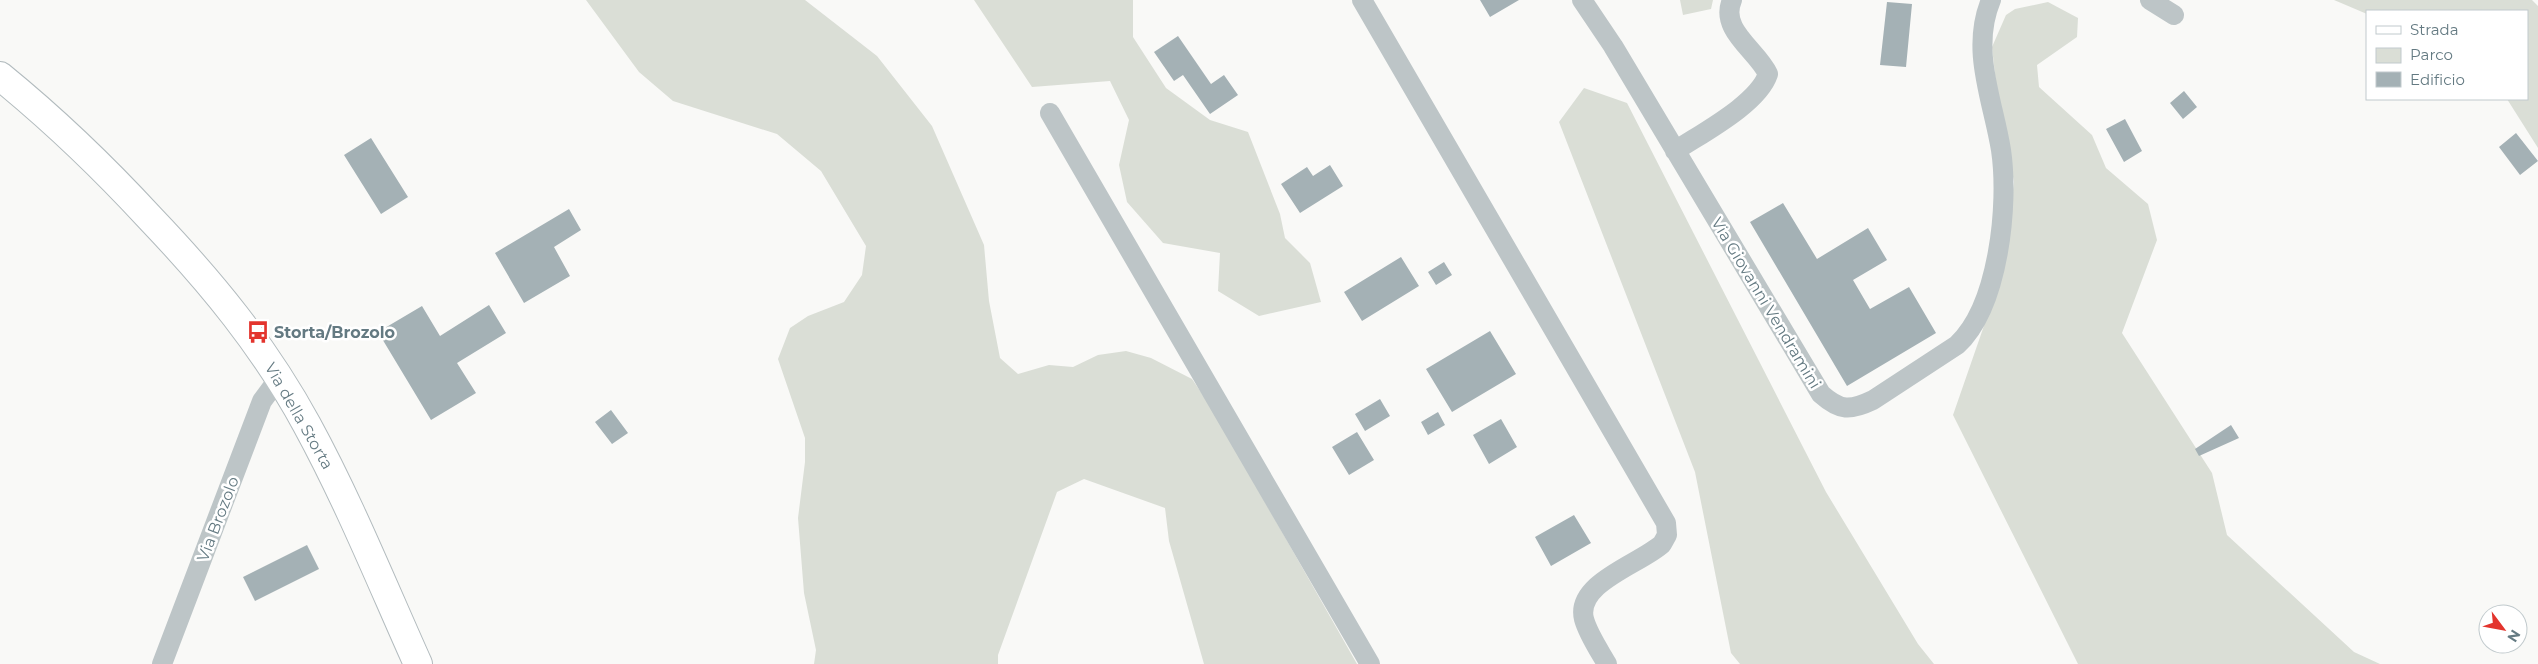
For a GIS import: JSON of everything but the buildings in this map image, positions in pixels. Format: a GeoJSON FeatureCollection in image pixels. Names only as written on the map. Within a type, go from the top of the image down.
{"type":"FeatureCollection","features":[{"type":"Feature","properties":{"kind":"main road","name":"Via della Storta"},"geometry":{"type":"LineString","coordinates":[[0,76],[41,109],[96,160],[206,277],[232,309],[279,378],[307,424],[332,474],[418,664]]}},
{"type":"Feature","properties":{"kind":"street"},"geometry":{"type":"LineString","coordinates":[[1362,0],[1666,522],[1667,535],[1662,544],[1599,584],[1585,601],[1583,611],[1585,623],[1606,664]]}},
{"type":"Feature","properties":{"kind":"street","name":"Via Giovanni Vendramini"},"geometry":{"type":"LineString","coordinates":[[1582,0],[1613,46],[1821,394],[1832,404],[1844,408],[1858,407],[1866,404],[1957,345],[1975,324],[1986,300],[1994,269],[2004,199],[2001,149],[1984,75],[1982,48],[1984,24],[1991,0]]}},
{"type":"Feature","properties":{"kind":"street"},"geometry":{"type":"LineString","coordinates":[[1676,151],[1752,99],[1764,85],[1768,74],[1763,64],[1737,36],[1730,19],[1728,9],[1732,0]]}},
{"type":"Feature","properties":{"kind":"street"},"geometry":{"type":"LineString","coordinates":[[2150,0],[2174,15]]}},
{"type":"Feature","properties":{"kind":"street"},"geometry":{"type":"LineString","coordinates":[[1050,113],[1370,664]]}},
{"type":"Feature","properties":{"kind":"street","name":"Via Brozolo"},"geometry":{"type":"LineString","coordinates":[[162,664],[262,401],[279,378]]}},
{"type":"Feature","properties":{"kind":"green space"},"geometry":{"type":"Polygon","coordinates":[[[586,0],[805,0],[877,56],[932,126],[984,245],[989,301],[1000,358],[1018,374],[1049,365],[1073,367],[1098,355],[1126,351],[1151,358],[1192,379],[1211,407],[1357,664],[1204,664],[1169,541],[1165,508],[1084,479],[1057,492],[998,655],[998,664],[814,664],[816,650],[804,593],[798,518],[805,462],[805,438],[778,359],[790,328],[808,316],[844,302],[862,275],[866,246],[821,171],[777,134],[673,101],[639,72],[586,0]]]}},
{"type":"Feature","properties":{"kind":"green space"},"geometry":{"type":"Polygon","coordinates":[[[974,0],[1133,0],[1133,37],[1166,88],[1210,120],[1248,132],[1280,214],[1285,238],[1310,263],[1321,302],[1259,316],[1218,291],[1220,253],[1163,243],[1127,202],[1119,165],[1129,120],[1110,81],[1032,87],[974,0]]]}},
{"type":"Feature","properties":{"kind":"green space"},"geometry":{"type":"Polygon","coordinates":[[[1680,0],[1713,0],[1711,9],[1683,15],[1680,0]]]}},
{"type":"Feature","properties":{"kind":"green space"},"geometry":{"type":"Polygon","coordinates":[[[2334,0],[2532,0],[2538,6],[2538,148],[2508,100],[2528,100],[2528,10],[2366,10],[2366,14],[2334,0]]]}},
{"type":"Feature","properties":{"kind":"green space"},"geometry":{"type":"Polygon","coordinates":[[[2048,2],[2078,18],[2077,37],[2037,65],[2039,87],[2092,135],[2106,168],[2148,204],[2157,240],[2122,333],[2212,473],[2227,535],[2354,652],[2380,664],[2078,664],[1953,415],[2003,271],[2014,182],[1996,84],[1992,47],[2006,15],[2015,9],[2048,2]]]}},
{"type":"Feature","properties":{"kind":"green space"},"geometry":{"type":"Polygon","coordinates":[[[1584,88],[1627,103],[1826,492],[1918,644],[1934,664],[1740,664],[1731,653],[1695,472],[1559,122],[1584,88]]]}},
{"type":"Feature","properties":{"kind":"place","name":"Storta/Brozolo"},"geometry":{"type":"Point","coordinates":[258,332]}}]}
